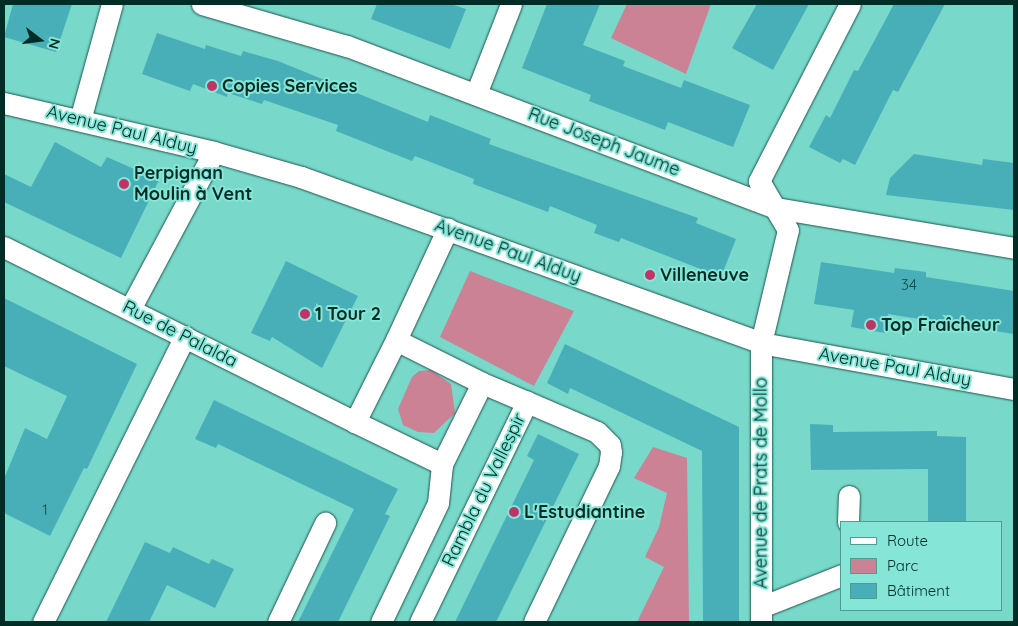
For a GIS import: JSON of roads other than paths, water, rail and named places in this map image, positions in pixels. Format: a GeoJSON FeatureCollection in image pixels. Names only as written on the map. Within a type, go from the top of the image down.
{"type":"FeatureCollection","features":[{"type":"Feature","properties":{"kind":"street"},"geometry":{"type":"LineString","coordinates":[[80,120],[112,4]]}},
{"type":"Feature","properties":{"kind":"street","name":"Rue Joseph Jaume"},"geometry":{"type":"LineString","coordinates":[[202,4],[315,35],[776,208],[1014,248]]}},
{"type":"Feature","properties":{"kind":"street"},"geometry":{"type":"LineString","coordinates":[[476,94],[511,4]]}},
{"type":"Feature","properties":{"kind":"street","name":"Avenue de Prats de Mollo"},"geometry":{"type":"LineString","coordinates":[[761,615],[761,343],[788,230],[760,182],[850,4]]}},
{"type":"Feature","properties":{"kind":"street","name":"Avenue Paul Alduy"},"geometry":{"type":"LineString","coordinates":[[4,103],[214,152],[448,228],[761,343],[1014,388]]}},
{"type":"Feature","properties":{"kind":"street"},"geometry":{"type":"LineString","coordinates":[[130,309],[214,152]]}},
{"type":"Feature","properties":{"kind":"street"},"geometry":{"type":"LineString","coordinates":[[355,422],[396,340],[448,228]]}},
{"type":"Feature","properties":{"kind":"street","name":"Rue de Palalda"},"geometry":{"type":"LineString","coordinates":[[4,247],[442,464]]}},
{"type":"Feature","properties":{"kind":"street"},"geometry":{"type":"LineString","coordinates":[[43,622],[184,336]]}},
{"type":"Feature","properties":{"kind":"street","name":"Rambla du Vallespir"},"geometry":{"type":"LineString","coordinates":[[396,340],[482,383],[527,402],[420,622]]}},
{"type":"Feature","properties":{"kind":"street"},"geometry":{"type":"LineString","coordinates":[[442,464],[482,383]]}},
{"type":"Feature","properties":{"kind":"street"},"geometry":{"type":"LineString","coordinates":[[527,402],[598,432],[610,445],[609,466],[534,622]]}},
{"type":"Feature","properties":{"kind":"street","name":"Rambla du Vallespir"},"geometry":{"type":"LineString","coordinates":[[381,622],[438,503],[442,464]]}},
{"type":"Feature","properties":{"kind":"street"},"geometry":{"type":"LineString","coordinates":[[848,521],[849,496]]}},
{"type":"Feature","properties":{"kind":"street"},"geometry":{"type":"LineString","coordinates":[[278,622],[325,523]]}},
{"type":"Feature","properties":{"kind":"street"},"geometry":{"type":"LineString","coordinates":[[761,615],[840,576]]}},
{"type":"Feature","properties":{"kind":"place","name":"Copies Services"},"geometry":{"type":"Point","coordinates":[212,86]}},
{"type":"Feature","properties":{"kind":"place","name":"Perpignan Moulin à Vent"},"geometry":{"type":"Point","coordinates":[124,184]}},
{"type":"Feature","properties":{"kind":"place","name":"Villeneuve"},"geometry":{"type":"Point","coordinates":[650,275]}},
{"type":"Feature","properties":{"kind":"place","name":"1 Tour 2"},"geometry":{"type":"Point","coordinates":[305,314]}},
{"type":"Feature","properties":{"kind":"place","name":"Top Fraîcheur"},"geometry":{"type":"Point","coordinates":[871,325]}},
{"type":"Feature","properties":{"kind":"place","name":"L'Estudiantine"},"geometry":{"type":"Point","coordinates":[514,512]}}]}
